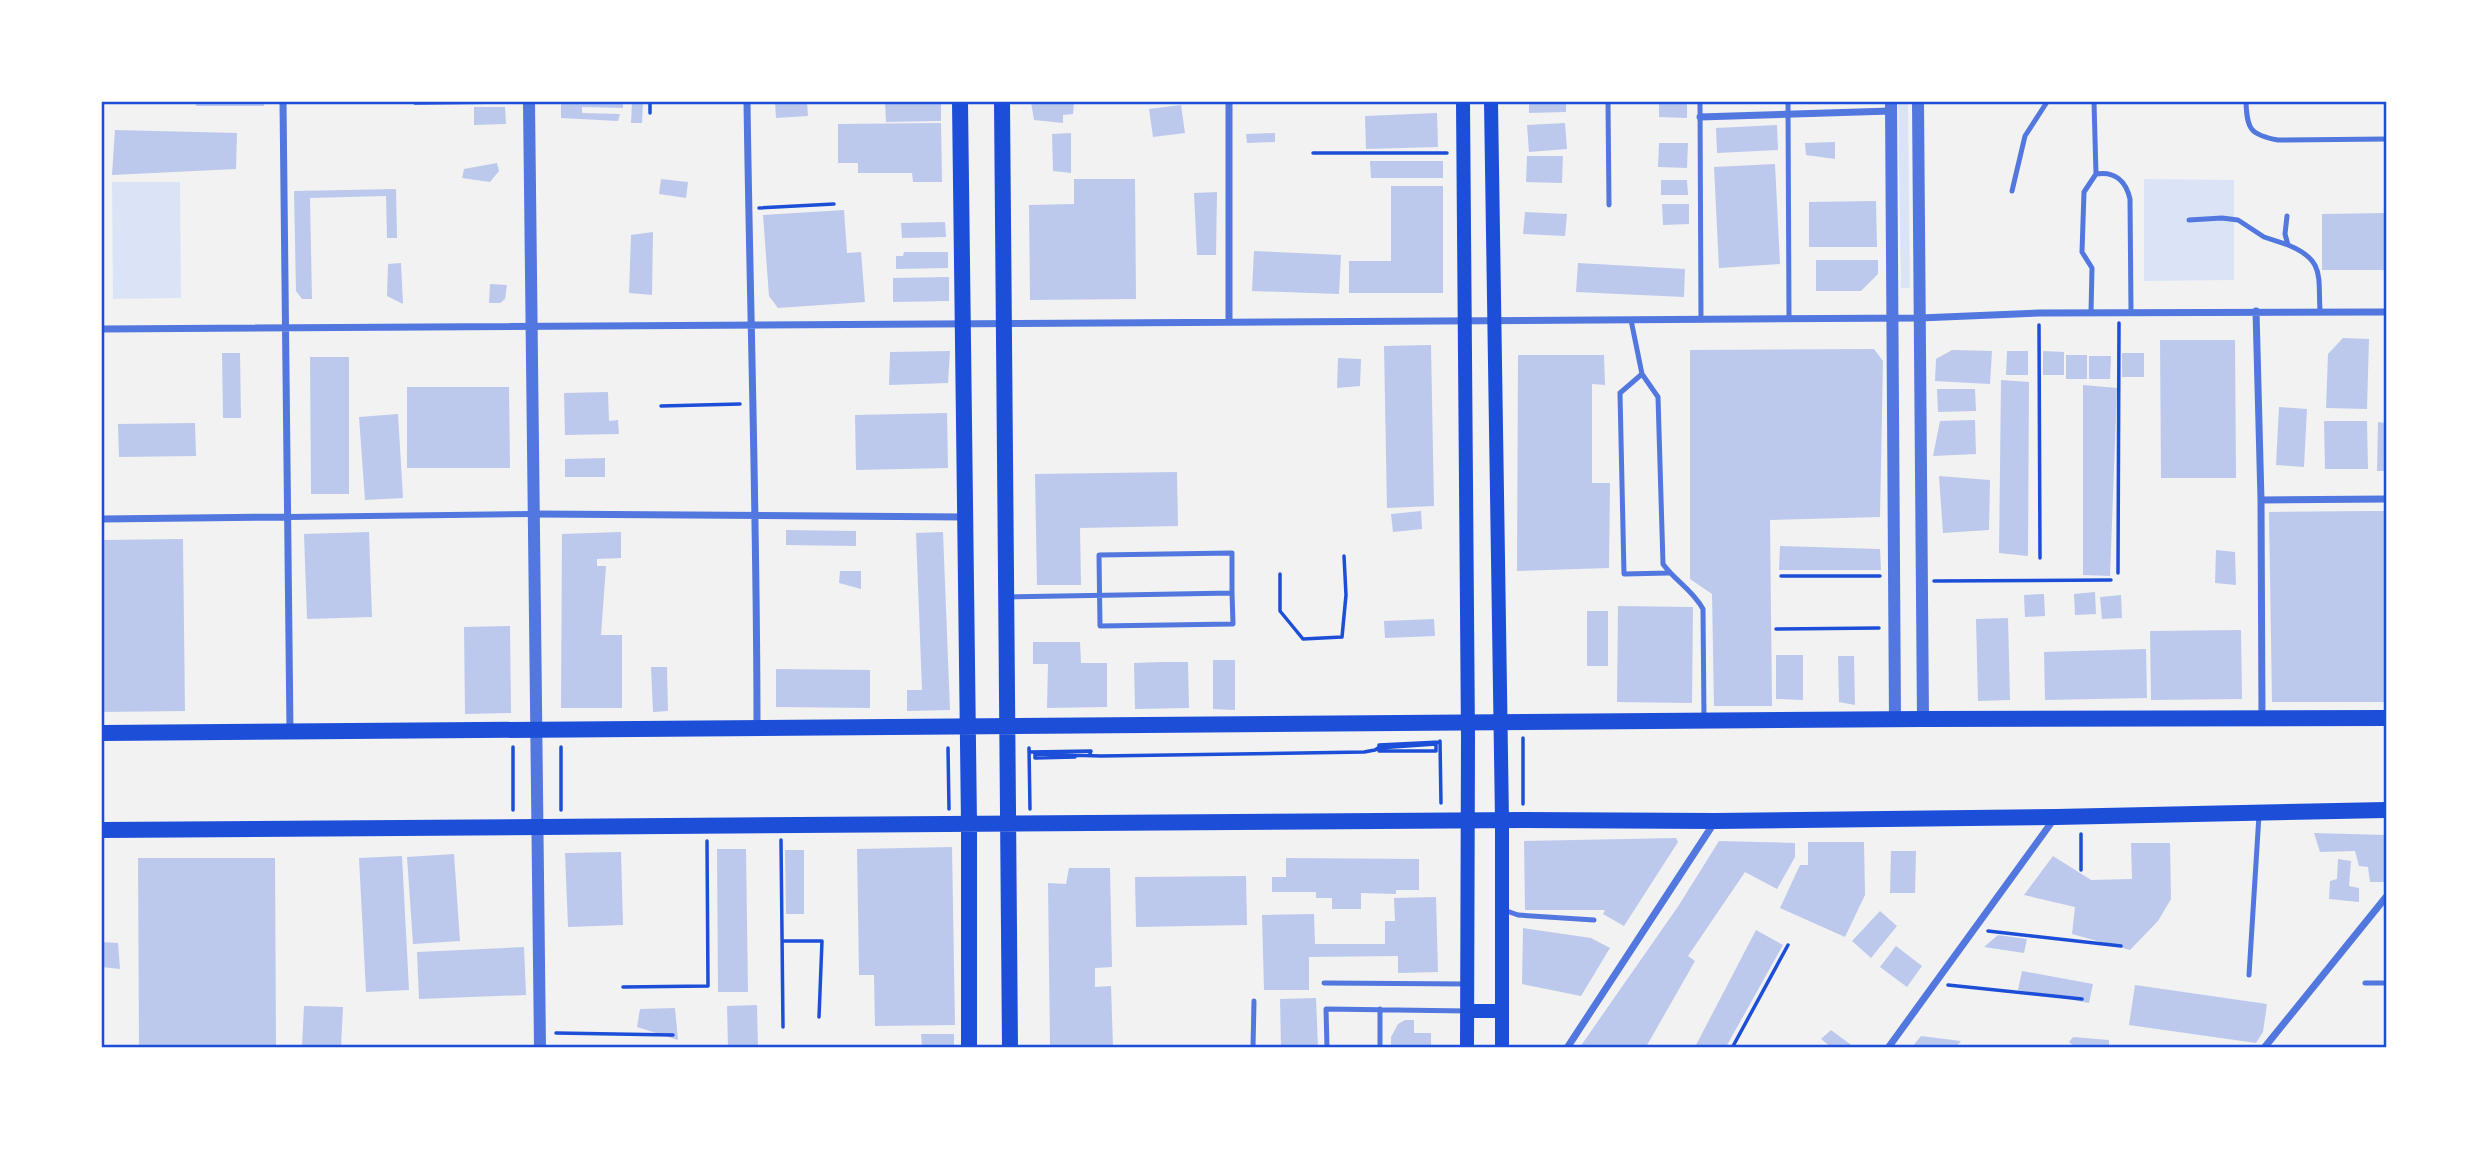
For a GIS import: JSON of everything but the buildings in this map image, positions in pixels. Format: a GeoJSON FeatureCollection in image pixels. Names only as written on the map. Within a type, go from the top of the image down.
{"type":"FeatureCollection","features":[{"type":"Feature","properties":{"kind":"main road"},"geometry":{"type":"LineString","coordinates":[[960,102],[969,820],[969,1048]]}},
{"type":"Feature","properties":{"kind":"main road"},"geometry":{"type":"LineString","coordinates":[[1002,102],[1010,1048]]}},
{"type":"Feature","properties":{"kind":"main road"},"geometry":{"type":"LineString","coordinates":[[1463,102],[1468,731],[1466,1048]]}},
{"type":"Feature","properties":{"kind":"main road"},"geometry":{"type":"LineString","coordinates":[[1491,102],[1502,815],[1502,1048]]}},
{"type":"Feature","properties":{"kind":"main road"},"geometry":{"type":"LineString","coordinates":[[102,733],[290,732],[537,739],[757,727],[1500,731],[1704,722],[1895,719],[2386,718]]}},
{"type":"Feature","properties":{"kind":"main road"},"geometry":{"type":"LineString","coordinates":[[102,830],[537,823],[707,826],[969,820],[1468,815],[1715,821],[2386,810]]}},
{"type":"Feature","properties":{"kind":"main road"},"geometry":{"type":"LineString","coordinates":[[1467,1011],[1502,1011]]}},
{"type":"Feature","properties":{"kind":"street"},"geometry":{"type":"LineString","coordinates":[[283,102],[290,732]]}},
{"type":"Feature","properties":{"kind":"street"},"geometry":{"type":"LineString","coordinates":[[529,102],[540,1048]]}},
{"type":"Feature","properties":{"kind":"street"},"geometry":{"type":"LineString","coordinates":[[747,102],[750,325],[757,517],[757,727]]}},
{"type":"Feature","properties":{"kind":"street"},"geometry":{"type":"LineString","coordinates":[[1229,102],[1229,322]]}},
{"type":"Feature","properties":{"kind":"street"},"geometry":{"type":"LineString","coordinates":[[1918,102],[1923,719]]}},
{"type":"Feature","properties":{"kind":"street"},"geometry":{"type":"LineString","coordinates":[[1700,117],[1891,106],[1895,719]]}},
{"type":"Feature","properties":{"kind":"street"},"geometry":{"type":"LineString","coordinates":[[2256,311],[2261,500],[2262,718]]}},
{"type":"Feature","properties":{"kind":"street"},"geometry":{"type":"LineString","coordinates":[[102,328],[1701,320],[1920,318],[2119,312],[2386,312]]}},
{"type":"Feature","properties":{"kind":"street"},"geometry":{"type":"LineString","coordinates":[[2261,500],[2386,499]]}},
{"type":"Feature","properties":{"kind":"street"},"geometry":{"type":"LineString","coordinates":[[102,519],[535,514],[965,517]]}},
{"type":"Feature","properties":{"kind":"street"},"geometry":{"type":"LineString","coordinates":[[1888,1048],[2056,817]]}},
{"type":"Feature","properties":{"kind":"street"},"geometry":{"type":"LineString","coordinates":[[1567,1048],[1715,821]]}},
{"type":"Feature","properties":{"kind":"street"},"geometry":{"type":"LineString","coordinates":[[2264,1048],[2386,897]]}},
{"type":"Feature","properties":{"kind":"lane"},"geometry":{"type":"LineString","coordinates":[[1608,102],[1609,205]]}},
{"type":"Feature","properties":{"kind":"lane"},"geometry":{"type":"LineString","coordinates":[[1700,102],[1701,320]]}},
{"type":"Feature","properties":{"kind":"lane"},"geometry":{"type":"LineString","coordinates":[[1788,102],[1789,319]]}},
{"type":"Feature","properties":{"kind":"lane"},"geometry":{"type":"LineString","coordinates":[[2012,191],[2025,135],[2047,102]]}},
{"type":"Feature","properties":{"kind":"lane"},"geometry":{"type":"LineString","coordinates":[[2091,313],[2092,268],[2082,252],[2084,192],[2096,174],[2094,102]]}},
{"type":"Feature","properties":{"kind":"lane"},"geometry":{"type":"LineString","coordinates":[[2246,102],[2246,123],[2255,133],[2265,138],[2386,139]]}},
{"type":"Feature","properties":{"kind":"lane"},"geometry":{"type":"LineString","coordinates":[[2096,174],[2113,175],[2122,180],[2128,188],[2131,312]]}},
{"type":"Feature","properties":{"kind":"lane"},"geometry":{"type":"LineString","coordinates":[[2287,216],[2285,234],[2288,245]]}},
{"type":"Feature","properties":{"kind":"lane"},"geometry":{"type":"LineString","coordinates":[[2189,220],[2238,220],[2264,237],[2288,245],[2312,258],[2317,267],[2320,311]]}},
{"type":"Feature","properties":{"kind":"lane"},"geometry":{"type":"LineString","coordinates":[[1631,320],[1642,374],[1658,397],[1663,564],[1669,573],[1695,594],[1703,609],[1704,722]]}},
{"type":"Feature","properties":{"kind":"lane"},"geometry":{"type":"LineString","coordinates":[[1642,374],[1620,393],[1624,574],[1669,573]]}},
{"type":"Feature","properties":{"kind":"lane"},"geometry":{"type":"LineString","coordinates":[[1231,553],[1233,624],[1100,626],[1099,596],[1099,555],[1231,553]]}},
{"type":"Feature","properties":{"kind":"lane"},"geometry":{"type":"LineString","coordinates":[[1005,597],[1232,593]]}},
{"type":"Feature","properties":{"kind":"lane"},"geometry":{"type":"LineString","coordinates":[[2249,975],[2260,834],[2259,812]]}},
{"type":"Feature","properties":{"kind":"lane"},"geometry":{"type":"LineString","coordinates":[[1502,908],[1518,915],[1594,920]]}},
{"type":"Feature","properties":{"kind":"lane"},"geometry":{"type":"LineString","coordinates":[[1324,983],[1467,984]]}},
{"type":"Feature","properties":{"kind":"lane"},"geometry":{"type":"LineString","coordinates":[[2365,983],[2386,983]]}},
{"type":"Feature","properties":{"kind":"lane"},"geometry":{"type":"LineString","coordinates":[[1253,1048],[1254,1001]]}},
{"type":"Feature","properties":{"kind":"lane"},"geometry":{"type":"LineString","coordinates":[[1327,1048],[1326,1009],[1467,1011]]}},
{"type":"Feature","properties":{"kind":"lane"},"geometry":{"type":"LineString","coordinates":[[1380,1009],[1380,1048]]}},
{"type":"Feature","properties":{"kind":"path"},"geometry":{"type":"LineString","coordinates":[[415,103],[529,102]]}},
{"type":"Feature","properties":{"kind":"path"},"geometry":{"type":"LineString","coordinates":[[650,102],[650,113]]}},
{"type":"Feature","properties":{"kind":"path"},"geometry":{"type":"LineString","coordinates":[[1313,153],[1463,153]]}},
{"type":"Feature","properties":{"kind":"path"},"geometry":{"type":"LineString","coordinates":[[749,209],[834,204]]}},
{"type":"Feature","properties":{"kind":"path"},"geometry":{"type":"LineString","coordinates":[[2118,573],[2119,312]]}},
{"type":"Feature","properties":{"kind":"path"},"geometry":{"type":"LineString","coordinates":[[2039,313],[2040,558]]}},
{"type":"Feature","properties":{"kind":"path"},"geometry":{"type":"LineString","coordinates":[[662,406],[753,404]]}},
{"type":"Feature","properties":{"kind":"path"},"geometry":{"type":"LineString","coordinates":[[1280,574],[1280,611],[1303,639],[1342,637],[1346,595],[1344,556]]}},
{"type":"Feature","properties":{"kind":"path"},"geometry":{"type":"LineString","coordinates":[[1781,576],[1894,576]]}},
{"type":"Feature","properties":{"kind":"path"},"geometry":{"type":"LineString","coordinates":[[1922,582],[2111,580]]}},
{"type":"Feature","properties":{"kind":"path"},"geometry":{"type":"LineString","coordinates":[[1776,629],[1895,628]]}},
{"type":"Feature","properties":{"kind":"path"},"geometry":{"type":"LineString","coordinates":[[1523,737],[1523,810]]}},
{"type":"Feature","properties":{"kind":"path"},"geometry":{"type":"LineString","coordinates":[[1030,816],[1030,751],[1091,751],[1090,757],[1035,758],[1035,754],[1088,755],[1101,756],[1364,752],[1378,748],[1390,747],[1401,746],[1436,744],[1436,751],[1379,751],[1379,745],[1439,741],[1441,809]]}},
{"type":"Feature","properties":{"kind":"path"},"geometry":{"type":"LineString","coordinates":[[513,747],[513,819]]}},
{"type":"Feature","properties":{"kind":"path"},"geometry":{"type":"LineString","coordinates":[[561,747],[561,819]]}},
{"type":"Feature","properties":{"kind":"path"},"geometry":{"type":"LineString","coordinates":[[948,748],[949,815]]}},
{"type":"Feature","properties":{"kind":"path"},"geometry":{"type":"LineString","coordinates":[[2080,817],[2081,870]]}},
{"type":"Feature","properties":{"kind":"path"},"geometry":{"type":"LineString","coordinates":[[781,825],[783,1027]]}},
{"type":"Feature","properties":{"kind":"path"},"geometry":{"type":"LineString","coordinates":[[623,987],[708,986],[707,826]]}},
{"type":"Feature","properties":{"kind":"path"},"geometry":{"type":"LineString","coordinates":[[1974,929],[2121,946]]}},
{"type":"Feature","properties":{"kind":"path"},"geometry":{"type":"LineString","coordinates":[[782,941],[822,941],[819,1017]]}},
{"type":"Feature","properties":{"kind":"path"},"geometry":{"type":"LineString","coordinates":[[1732,1048],[1788,945]]}},
{"type":"Feature","properties":{"kind":"path"},"geometry":{"type":"LineString","coordinates":[[1934,984],[2082,999]]}},
{"type":"Feature","properties":{"kind":"path"},"geometry":{"type":"LineString","coordinates":[[540,1033],[673,1035]]}},
{"type":"Feature","properties":{"kind":"shaded area"},"geometry":{"type":"Polygon","coordinates":[[[1898,102],[1908,102],[1910,288],[1901,288],[1898,102]]]}},
{"type":"Feature","properties":{"kind":"shaded area"},"geometry":{"type":"Polygon","coordinates":[[[2144,179],[2234,180],[2234,280],[2144,281],[2144,179]]]}},
{"type":"Feature","properties":{"kind":"shaded area"},"geometry":{"type":"Polygon","coordinates":[[[112,182],[180,182],[181,298],[113,299],[112,182]]]}}]}
